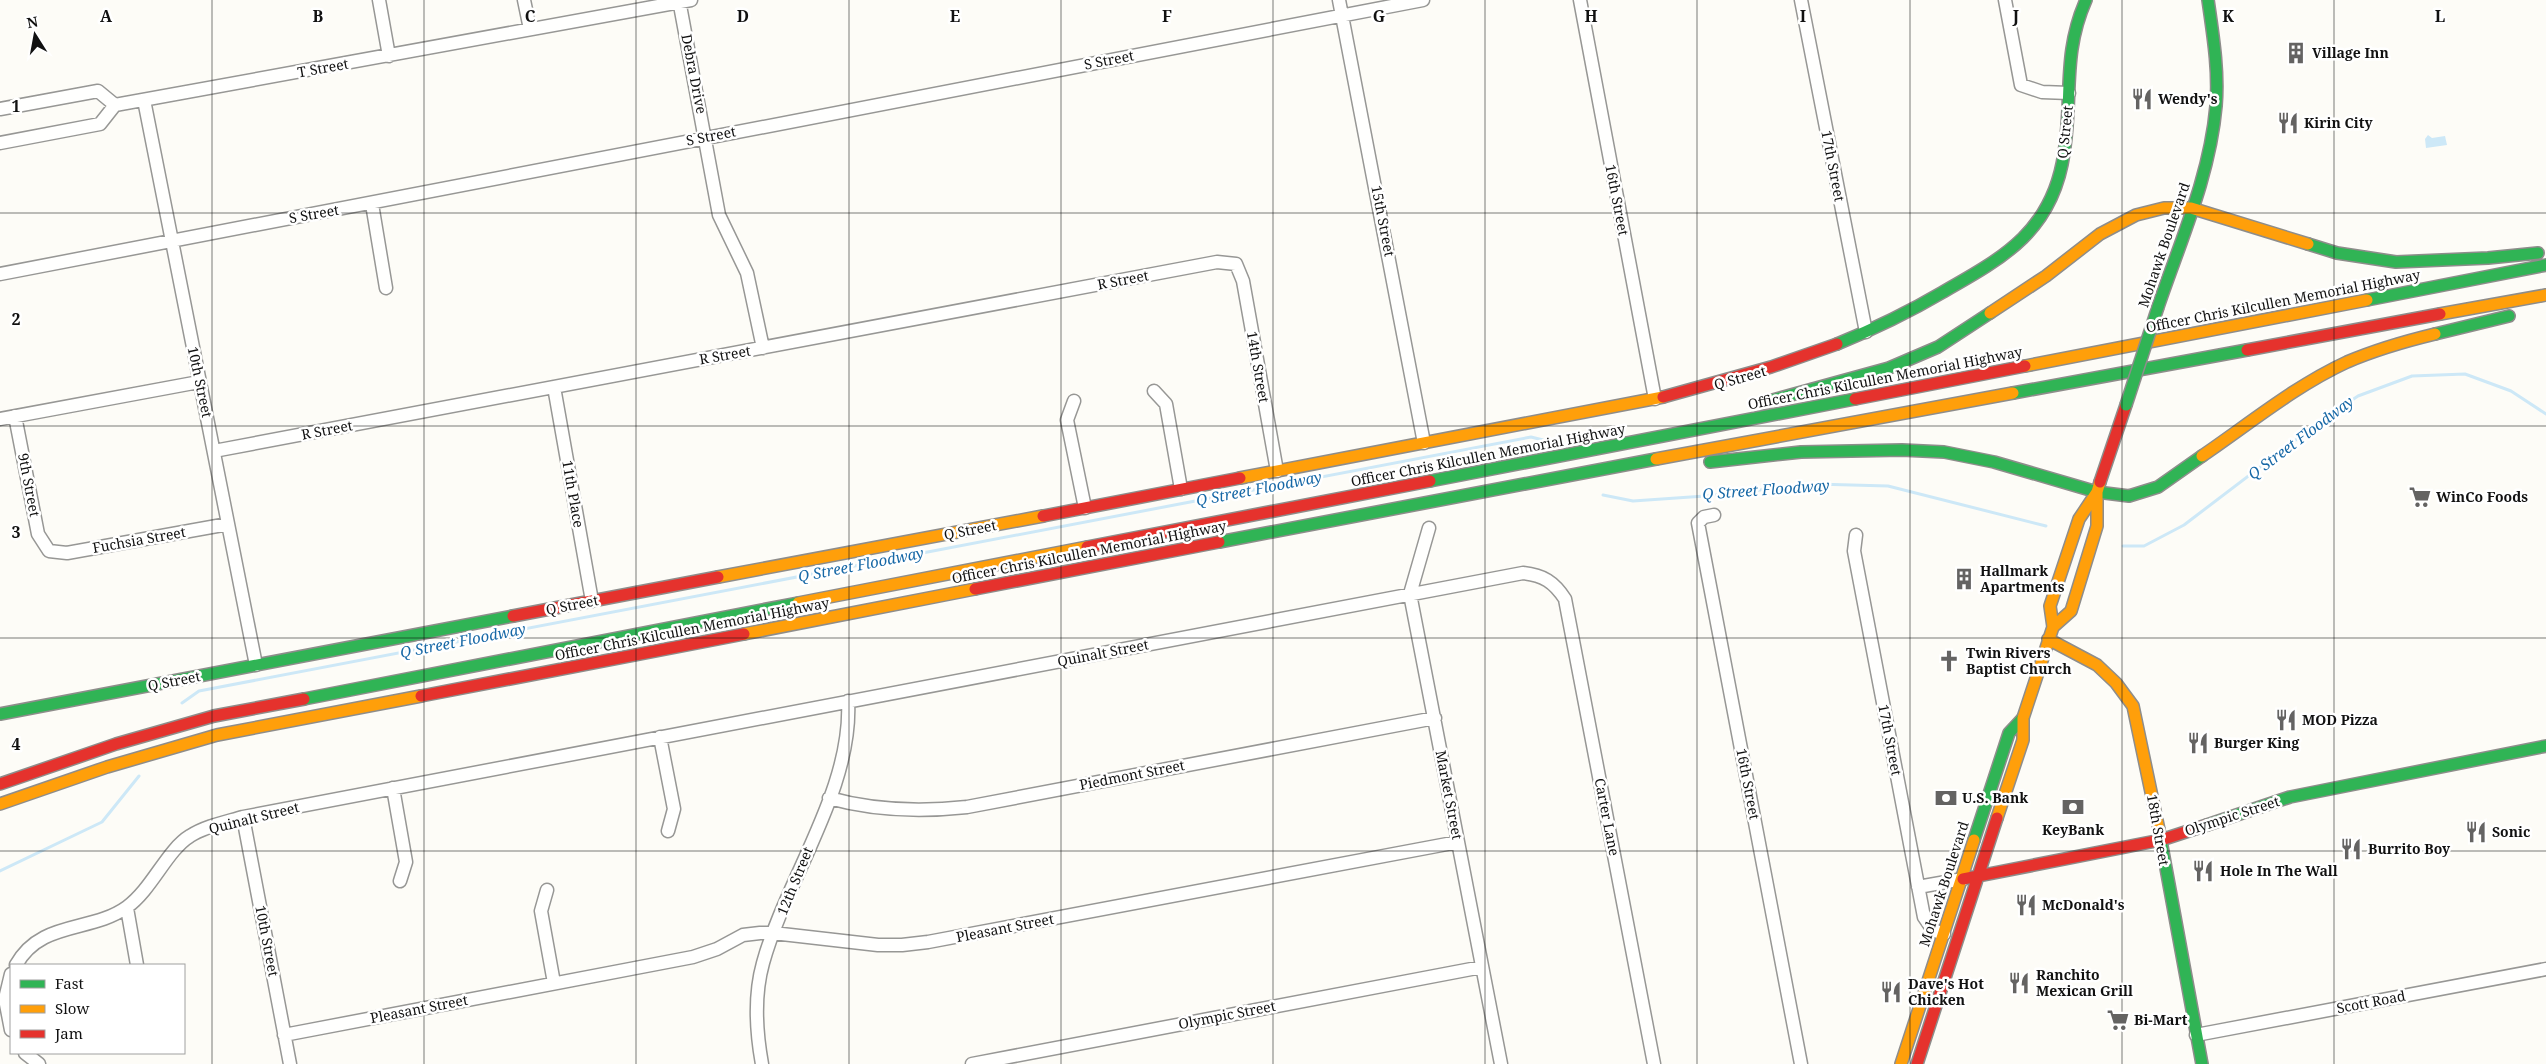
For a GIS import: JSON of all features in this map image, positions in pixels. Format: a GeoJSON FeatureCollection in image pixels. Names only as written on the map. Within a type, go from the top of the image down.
{"type":"FeatureCollection","features":[{"type":"Feature","properties":{"kind":"main road","name":"Q Street"},"geometry":{"type":"LineString","coordinates":[[0,714],[1655,399],[1760,373],[1820,352],[1866,332],[1944,293],[1989,266],[2017,245],[2038,220],[2051,198],[2060,174],[2065,150],[2070,57],[2074,29],[2086,0]]}},
{"type":"Feature","properties":{"kind":"main road","name":"Mohawk Boulevard"},"geometry":{"type":"LineString","coordinates":[[2053,627],[2050,606],[2079,518],[2097,492],[2202,178],[2216,108],[2217,72],[2208,0]]}},
{"type":"Feature","properties":{"kind":"main road"},"geometry":{"type":"LineString","coordinates":[[1749,406],[1889,368],[1938,347],[2046,276],[2100,234],[2136,215],[2164,208],[2191,208],[2337,253],[2396,262],[2488,258],[2546,252]]}},
{"type":"Feature","properties":{"kind":"main road","name":"Officer Chris Kilcullen Memorial Highway"},"geometry":{"type":"LineString","coordinates":[[0,784],[116,744],[214,716],[2546,265]]}},
{"type":"Feature","properties":{"kind":"main road","name":"Officer Chris Kilcullen Memorial Highway"},"geometry":{"type":"LineString","coordinates":[[0,804],[107,766],[217,735],[1654,459],[2546,295]]}},
{"type":"Feature","properties":{"kind":"main road"},"geometry":{"type":"LineString","coordinates":[[1654,459],[1695,464],[1801,452],[1902,450],[1944,452],[1994,462],[2097,492],[2129,496],[2158,487],[2315,379],[2371,353],[2410,340],[2519,314]]}},
{"type":"Feature","properties":{"kind":"main road"},"geometry":{"type":"LineString","coordinates":[[1668,435],[1694,420],[1722,413]]}},
{"type":"Feature","properties":{"kind":"main road","name":"Mohawk Boulevard"},"geometry":{"type":"LineString","coordinates":[[1917,1064],[2023,740],[2023,718],[2048,639],[2053,627],[2071,611],[2097,526],[2097,492]]}},
{"type":"Feature","properties":{"kind":"main road","name":"18th Street"},"geometry":{"type":"LineString","coordinates":[[2048,639],[2100,666],[2122,687],[2138,721],[2202,1064]]}},
{"type":"Feature","properties":{"kind":"main road","name":"Mohawk Boulevard"},"geometry":{"type":"LineString","coordinates":[[1901,1064],[1963,879],[2009,733],[2023,718]]}},
{"type":"Feature","properties":{"kind":"main road","name":"Olympic Street"},"geometry":{"type":"LineString","coordinates":[[1963,879],[2161,840],[2290,797],[2546,746]]}},
{"type":"Feature","properties":{"kind":"street"},"geometry":{"type":"LineString","coordinates":[[379,0],[389,56]]}},
{"type":"Feature","properties":{"kind":"street"},"geometry":{"type":"LineString","coordinates":[[524,0],[530,29]]}},
{"type":"Feature","properties":{"kind":"street","name":"15th Street"},"geometry":{"type":"LineString","coordinates":[[1339,0],[1424,443]]}},
{"type":"Feature","properties":{"kind":"street","name":"S Street"},"geometry":{"type":"LineString","coordinates":[[0,274],[172,239],[372,204],[706,137],[1423,0]]}},
{"type":"Feature","properties":{"kind":"street","name":"16th Street"},"geometry":{"type":"LineString","coordinates":[[1580,0],[1655,399]]}},
{"type":"Feature","properties":{"kind":"street","name":"17th Street"},"geometry":{"type":"LineString","coordinates":[[1801,0],[1866,332]]}},
{"type":"Feature","properties":{"kind":"street"},"geometry":{"type":"LineString","coordinates":[[2005,0],[2021,85],[2042,92],[2069,93]]}},
{"type":"Feature","properties":{"kind":"street","name":"T Street"},"geometry":{"type":"LineString","coordinates":[[115,105],[683,1]]}},
{"type":"Feature","properties":{"kind":"street","name":"Debra Drive"},"geometry":{"type":"LineString","coordinates":[[683,1],[719,215],[747,273],[763,348]]}},
{"type":"Feature","properties":{"kind":"street"},"geometry":{"type":"LineString","coordinates":[[0,109],[98,91],[115,105],[100,124],[0,142]]}},
{"type":"Feature","properties":{"kind":"street","name":"10th Street"},"geometry":{"type":"LineString","coordinates":[[144,100],[256,665]]}},
{"type":"Feature","properties":{"kind":"street"},"geometry":{"type":"LineString","coordinates":[[372,204],[386,288]]}},
{"type":"Feature","properties":{"kind":"street","name":"R Street"},"geometry":{"type":"LineString","coordinates":[[214,451],[1217,262],[1236,264]]}},
{"type":"Feature","properties":{"kind":"street","name":"14th Street"},"geometry":{"type":"LineString","coordinates":[[1236,264],[1243,281],[1277,471]]}},
{"type":"Feature","properties":{"kind":"street"},"geometry":{"type":"LineString","coordinates":[[0,419],[199,382]]}},
{"type":"Feature","properties":{"kind":"street","name":"11th Place"},"geometry":{"type":"LineString","coordinates":[[554,386],[592,601]]}},
{"type":"Feature","properties":{"kind":"street"},"geometry":{"type":"LineString","coordinates":[[1154,390],[1166,404],[1181,488]]}},
{"type":"Feature","properties":{"kind":"street"},"geometry":{"type":"LineString","coordinates":[[1074,401],[1067,420],[1085,508]]}},
{"type":"Feature","properties":{"kind":"street","name":"9th Street"},"geometry":{"type":"LineString","coordinates":[[15,416],[38,534],[49,551]]}},
{"type":"Feature","properties":{"kind":"street","name":"16th Street"},"geometry":{"type":"LineString","coordinates":[[1714,515],[1704,517],[1698,523],[1801,1064]]}},
{"type":"Feature","properties":{"kind":"street","name":"Fuchsia Street"},"geometry":{"type":"LineString","coordinates":[[49,551],[67,553],[228,524]]}},
{"type":"Feature","properties":{"kind":"street","name":"Market Street"},"geometry":{"type":"LineString","coordinates":[[1429,528],[1410,594],[1501,1064]]}},
{"type":"Feature","properties":{"kind":"street","name":"17th Street"},"geometry":{"type":"LineString","coordinates":[[1856,535],[1854,550],[1918,887],[1926,923],[1933,930],[1944,934]]}},
{"type":"Feature","properties":{"kind":"street","name":"Quinalt Street"},"geometry":{"type":"LineString","coordinates":[[17,964],[33,944],[48,934],[101,919],[127,908],[145,891],[189,836],[214,826],[243,818],[1523,573],[1545,578]]}},
{"type":"Feature","properties":{"kind":"street","name":"Carter Lane"},"geometry":{"type":"LineString","coordinates":[[1545,578],[1556,586],[1565,599],[1654,1064]]}},
{"type":"Feature","properties":{"kind":"street","name":"12th Street"},"geometry":{"type":"LineString","coordinates":[[762,1064],[755,1029],[762,964],[829,798],[847,745],[849,726],[848,702]]}},
{"type":"Feature","properties":{"kind":"street","name":"Piedmont Street"},"geometry":{"type":"LineString","coordinates":[[829,798],[889,810],[927,811],[967,807],[1435,718]]}},
{"type":"Feature","properties":{"kind":"street"},"geometry":{"type":"LineString","coordinates":[[660,737],[674,810],[668,831]]}},
{"type":"Feature","properties":{"kind":"street"},"geometry":{"type":"LineString","coordinates":[[392,788],[406,862],[400,882]]}},
{"type":"Feature","properties":{"kind":"street","name":"10th Street"},"geometry":{"type":"LineString","coordinates":[[243,818],[290,1064]]}},
{"type":"Feature","properties":{"kind":"street","name":"Pleasant Street"},"geometry":{"type":"LineString","coordinates":[[284,1035],[693,957],[717,949],[743,935],[774,933],[878,945],[902,945],[1458,842]]}},
{"type":"Feature","properties":{"kind":"street","name":"Olympic Street"},"geometry":{"type":"LineString","coordinates":[[1918,887],[1963,879]]}},
{"type":"Feature","properties":{"kind":"street"},"geometry":{"type":"LineString","coordinates":[[546,890],[541,912],[554,984]]}},
{"type":"Feature","properties":{"kind":"street"},"geometry":{"type":"LineString","coordinates":[[127,908],[137,964]]}},
{"type":"Feature","properties":{"kind":"street","name":"Olympic Street"},"geometry":{"type":"LineString","coordinates":[[972,1064],[1482,967]]}},
{"type":"Feature","properties":{"kind":"street","name":"Scott Road"},"geometry":{"type":"LineString","coordinates":[[2196,1035],[2546,969]]}},
{"type":"Feature","properties":{"kind":"street"},"geometry":{"type":"LineString","coordinates":[[10,978],[5,999],[10,1025]]}},
{"type":"Feature","properties":{"kind":"street"},"geometry":{"type":"LineString","coordinates":[[26,1054],[39,1064]]}},
{"type":"Feature","properties":{"kind":"water"},"geometry":{"type":"Polygon","coordinates":[[[2428,135],[2432,138],[2445,136],[2447,145],[2426,148],[2425,139],[2428,135]]]}},
{"type":"Feature","properties":{"kind":"waterway","name":"Q Street Floodway"},"geometry":{"type":"LineString","coordinates":[[2123,546],[2144,546],[2184,525],[2314,426],[2358,396],[2412,376],[2465,374],[2511,391],[2546,414]]}},
{"type":"Feature","properties":{"kind":"waterway","name":"Q Street Floodway"},"geometry":{"type":"LineString","coordinates":[[182,703],[199,691],[1531,437],[1543,440]]}},
{"type":"Feature","properties":{"kind":"waterway","name":"Q Street Floodway"},"geometry":{"type":"LineString","coordinates":[[1603,495],[1633,501],[1705,496],[1815,484],[1888,486],[2046,526]]}},
{"type":"Feature","properties":{"kind":"waterway","name":"Q Street Floodway"},"geometry":{"type":"LineString","coordinates":[[0,871],[102,822],[139,776]]}},
{"type":"Feature","properties":{"kind":"traffic: fast"},"geometry":{"type":"LineString","coordinates":[[1837,344],[1904,313],[1966,279],[2006,253],[2037,222],[2049,202],[2058,180],[2064,153],[2067,133],[2071,58],[2074,39],[2086,0]]}},
{"type":"Feature","properties":{"kind":"traffic: fast"},"geometry":{"type":"LineString","coordinates":[[2158,307],[2201,183],[2213,132],[2217,80],[2208,0]]}},
{"type":"Feature","properties":{"kind":"traffic: fast"},"geometry":{"type":"LineString","coordinates":[[2308,244],[2337,253],[2396,262],[2488,258],[2538,253]]}},
{"type":"Feature","properties":{"kind":"traffic: fast"},"geometry":{"type":"LineString","coordinates":[[2367,300],[2546,265]]}},
{"type":"Feature","properties":{"kind":"traffic: fast"},"geometry":{"type":"LineString","coordinates":[[2126,405],[2158,307]]}},
{"type":"Feature","properties":{"kind":"traffic: fast"},"geometry":{"type":"LineString","coordinates":[[1762,403],[1889,368],[1938,347],[1990,313]]}},
{"type":"Feature","properties":{"kind":"traffic: fast"},"geometry":{"type":"LineString","coordinates":[[2435,334],[2509,316]]}},
{"type":"Feature","properties":{"kind":"traffic: fast"},"geometry":{"type":"LineString","coordinates":[[2013,393],[2247,350]]}},
{"type":"Feature","properties":{"kind":"traffic: fast"},"geometry":{"type":"LineString","coordinates":[[1430,481],[1855,399]]}},
{"type":"Feature","properties":{"kind":"traffic: fast"},"geometry":{"type":"LineString","coordinates":[[1710,462],[1801,452],[1902,450],[1944,452],[1994,462],[2097,492],[2129,496],[2158,487],[2202,456]]}},
{"type":"Feature","properties":{"kind":"traffic: fast"},"geometry":{"type":"LineString","coordinates":[[1219,542],[1656,459]]}},
{"type":"Feature","properties":{"kind":"traffic: fast"},"geometry":{"type":"LineString","coordinates":[[304,699],[798,603]]}},
{"type":"Feature","properties":{"kind":"traffic: fast"},"geometry":{"type":"LineString","coordinates":[[0,714],[513,616]]}},
{"type":"Feature","properties":{"kind":"traffic: fast"},"geometry":{"type":"LineString","coordinates":[[1974,840],[2009,733],[2023,718]]}},
{"type":"Feature","properties":{"kind":"traffic: fast"},"geometry":{"type":"LineString","coordinates":[[2207,825],[2290,797],[2546,746]]}},
{"type":"Feature","properties":{"kind":"traffic: fast"},"geometry":{"type":"LineString","coordinates":[[2159,830],[2202,1064]]}},
{"type":"Feature","properties":{"kind":"traffic: slow"},"geometry":{"type":"LineString","coordinates":[[1990,313],[2046,276],[2100,234],[2136,215],[2164,208],[2191,208],[2308,244]]}},
{"type":"Feature","properties":{"kind":"traffic: slow"},"geometry":{"type":"LineString","coordinates":[[2440,314],[2546,295]]}},
{"type":"Feature","properties":{"kind":"traffic: slow"},"geometry":{"type":"LineString","coordinates":[[2025,366],[2367,300]]}},
{"type":"Feature","properties":{"kind":"traffic: slow"},"geometry":{"type":"LineString","coordinates":[[2202,456],[2309,382],[2347,362],[2435,334]]}},
{"type":"Feature","properties":{"kind":"traffic: slow"},"geometry":{"type":"LineString","coordinates":[[1656,459],[2013,393]]}},
{"type":"Feature","properties":{"kind":"traffic: slow"},"geometry":{"type":"LineString","coordinates":[[1240,478],[1663,397]]}},
{"type":"Feature","properties":{"kind":"traffic: slow"},"geometry":{"type":"LineString","coordinates":[[1997,818],[2023,740],[2023,718],[2053,627],[2050,606],[2079,519],[2097,492],[2100,482]]}},
{"type":"Feature","properties":{"kind":"traffic: slow"},"geometry":{"type":"LineString","coordinates":[[2053,627],[2071,611],[2097,526],[2097,492]]}},
{"type":"Feature","properties":{"kind":"traffic: slow"},"geometry":{"type":"LineString","coordinates":[[718,577],[1043,516]]}},
{"type":"Feature","properties":{"kind":"traffic: slow"},"geometry":{"type":"LineString","coordinates":[[798,603],[1087,547]]}},
{"type":"Feature","properties":{"kind":"traffic: slow"},"geometry":{"type":"LineString","coordinates":[[744,634],[975,589]]}},
{"type":"Feature","properties":{"kind":"traffic: slow"},"geometry":{"type":"LineString","coordinates":[[2048,639],[2097,665],[2116,683],[2133,706],[2159,830]]}},
{"type":"Feature","properties":{"kind":"traffic: slow"},"geometry":{"type":"LineString","coordinates":[[0,804],[107,767],[217,735],[421,696]]}},
{"type":"Feature","properties":{"kind":"traffic: slow"},"geometry":{"type":"LineString","coordinates":[[1901,1064],[1974,840]]}},
{"type":"Feature","properties":{"kind":"traffic: jam"},"geometry":{"type":"LineString","coordinates":[[2247,350],[2440,314]]}},
{"type":"Feature","properties":{"kind":"traffic: jam"},"geometry":{"type":"LineString","coordinates":[[1663,397],[1771,367],[1837,344]]}},
{"type":"Feature","properties":{"kind":"traffic: jam"},"geometry":{"type":"LineString","coordinates":[[1855,399],[2025,366]]}},
{"type":"Feature","properties":{"kind":"traffic: jam"},"geometry":{"type":"LineString","coordinates":[[2100,482],[2126,405]]}},
{"type":"Feature","properties":{"kind":"traffic: jam"},"geometry":{"type":"LineString","coordinates":[[1043,516],[1240,478]]}},
{"type":"Feature","properties":{"kind":"traffic: jam"},"geometry":{"type":"LineString","coordinates":[[1087,547],[1430,481]]}},
{"type":"Feature","properties":{"kind":"traffic: jam"},"geometry":{"type":"LineString","coordinates":[[975,589],[1219,542]]}},
{"type":"Feature","properties":{"kind":"traffic: jam"},"geometry":{"type":"LineString","coordinates":[[513,616],[718,577]]}},
{"type":"Feature","properties":{"kind":"traffic: jam"},"geometry":{"type":"LineString","coordinates":[[421,696],[744,634]]}},
{"type":"Feature","properties":{"kind":"traffic: jam"},"geometry":{"type":"LineString","coordinates":[[0,784],[116,744],[214,716],[304,699]]}},
{"type":"Feature","properties":{"kind":"traffic: jam"},"geometry":{"type":"LineString","coordinates":[[1917,1064],[1997,818]]}},
{"type":"Feature","properties":{"kind":"traffic: jam"},"geometry":{"type":"LineString","coordinates":[[1963,879],[2161,840],[2207,825]]}},
{"type":"Feature","properties":{"kind":"place","name":"Village Inn"},"geometry":{"type":"Point","coordinates":[2296,53]}},
{"type":"Feature","properties":{"kind":"place","name":"Wendy's"},"geometry":{"type":"Point","coordinates":[2142,99]}},
{"type":"Feature","properties":{"kind":"place","name":"Kirin City"},"geometry":{"type":"Point","coordinates":[2288,123]}},
{"type":"Feature","properties":{"kind":"place","name":"WinCo Foods"},"geometry":{"type":"Point","coordinates":[2420,497]}},
{"type":"Feature","properties":{"kind":"place","name":"Hallmark Apartments"},"geometry":{"type":"Point","coordinates":[1964,579]}},
{"type":"Feature","properties":{"kind":"place","name":"Twin Rivers Baptist Church"},"geometry":{"type":"Point","coordinates":[1949,661]}},
{"type":"Feature","properties":{"kind":"place","name":"MOD Pizza"},"geometry":{"type":"Point","coordinates":[2286,720]}},
{"type":"Feature","properties":{"kind":"place","name":"Burger King"},"geometry":{"type":"Point","coordinates":[2198,743]}},
{"type":"Feature","properties":{"kind":"place","name":"U.S. Bank"},"geometry":{"type":"Point","coordinates":[1946,798]}},
{"type":"Feature","properties":{"kind":"place","name":"KeyBank"},"geometry":{"type":"Point","coordinates":[2073,807]}},
{"type":"Feature","properties":{"kind":"place","name":"Sonic"},"geometry":{"type":"Point","coordinates":[2476,832]}},
{"type":"Feature","properties":{"kind":"place","name":"Burrito Boy"},"geometry":{"type":"Point","coordinates":[2351,849]}},
{"type":"Feature","properties":{"kind":"place","name":"Hole In The Wall"},"geometry":{"type":"Point","coordinates":[2203,871]}},
{"type":"Feature","properties":{"kind":"place","name":"McDonald's"},"geometry":{"type":"Point","coordinates":[2026,905]}},
{"type":"Feature","properties":{"kind":"place","name":"Ranchito Mexican Grill"},"geometry":{"type":"Point","coordinates":[2019,983]}},
{"type":"Feature","properties":{"kind":"place","name":"Dave's Hot Chicken"},"geometry":{"type":"Point","coordinates":[1891,992]}},
{"type":"Feature","properties":{"kind":"place","name":"Bi-Mart"},"geometry":{"type":"Point","coordinates":[2118,1020]}}]}
